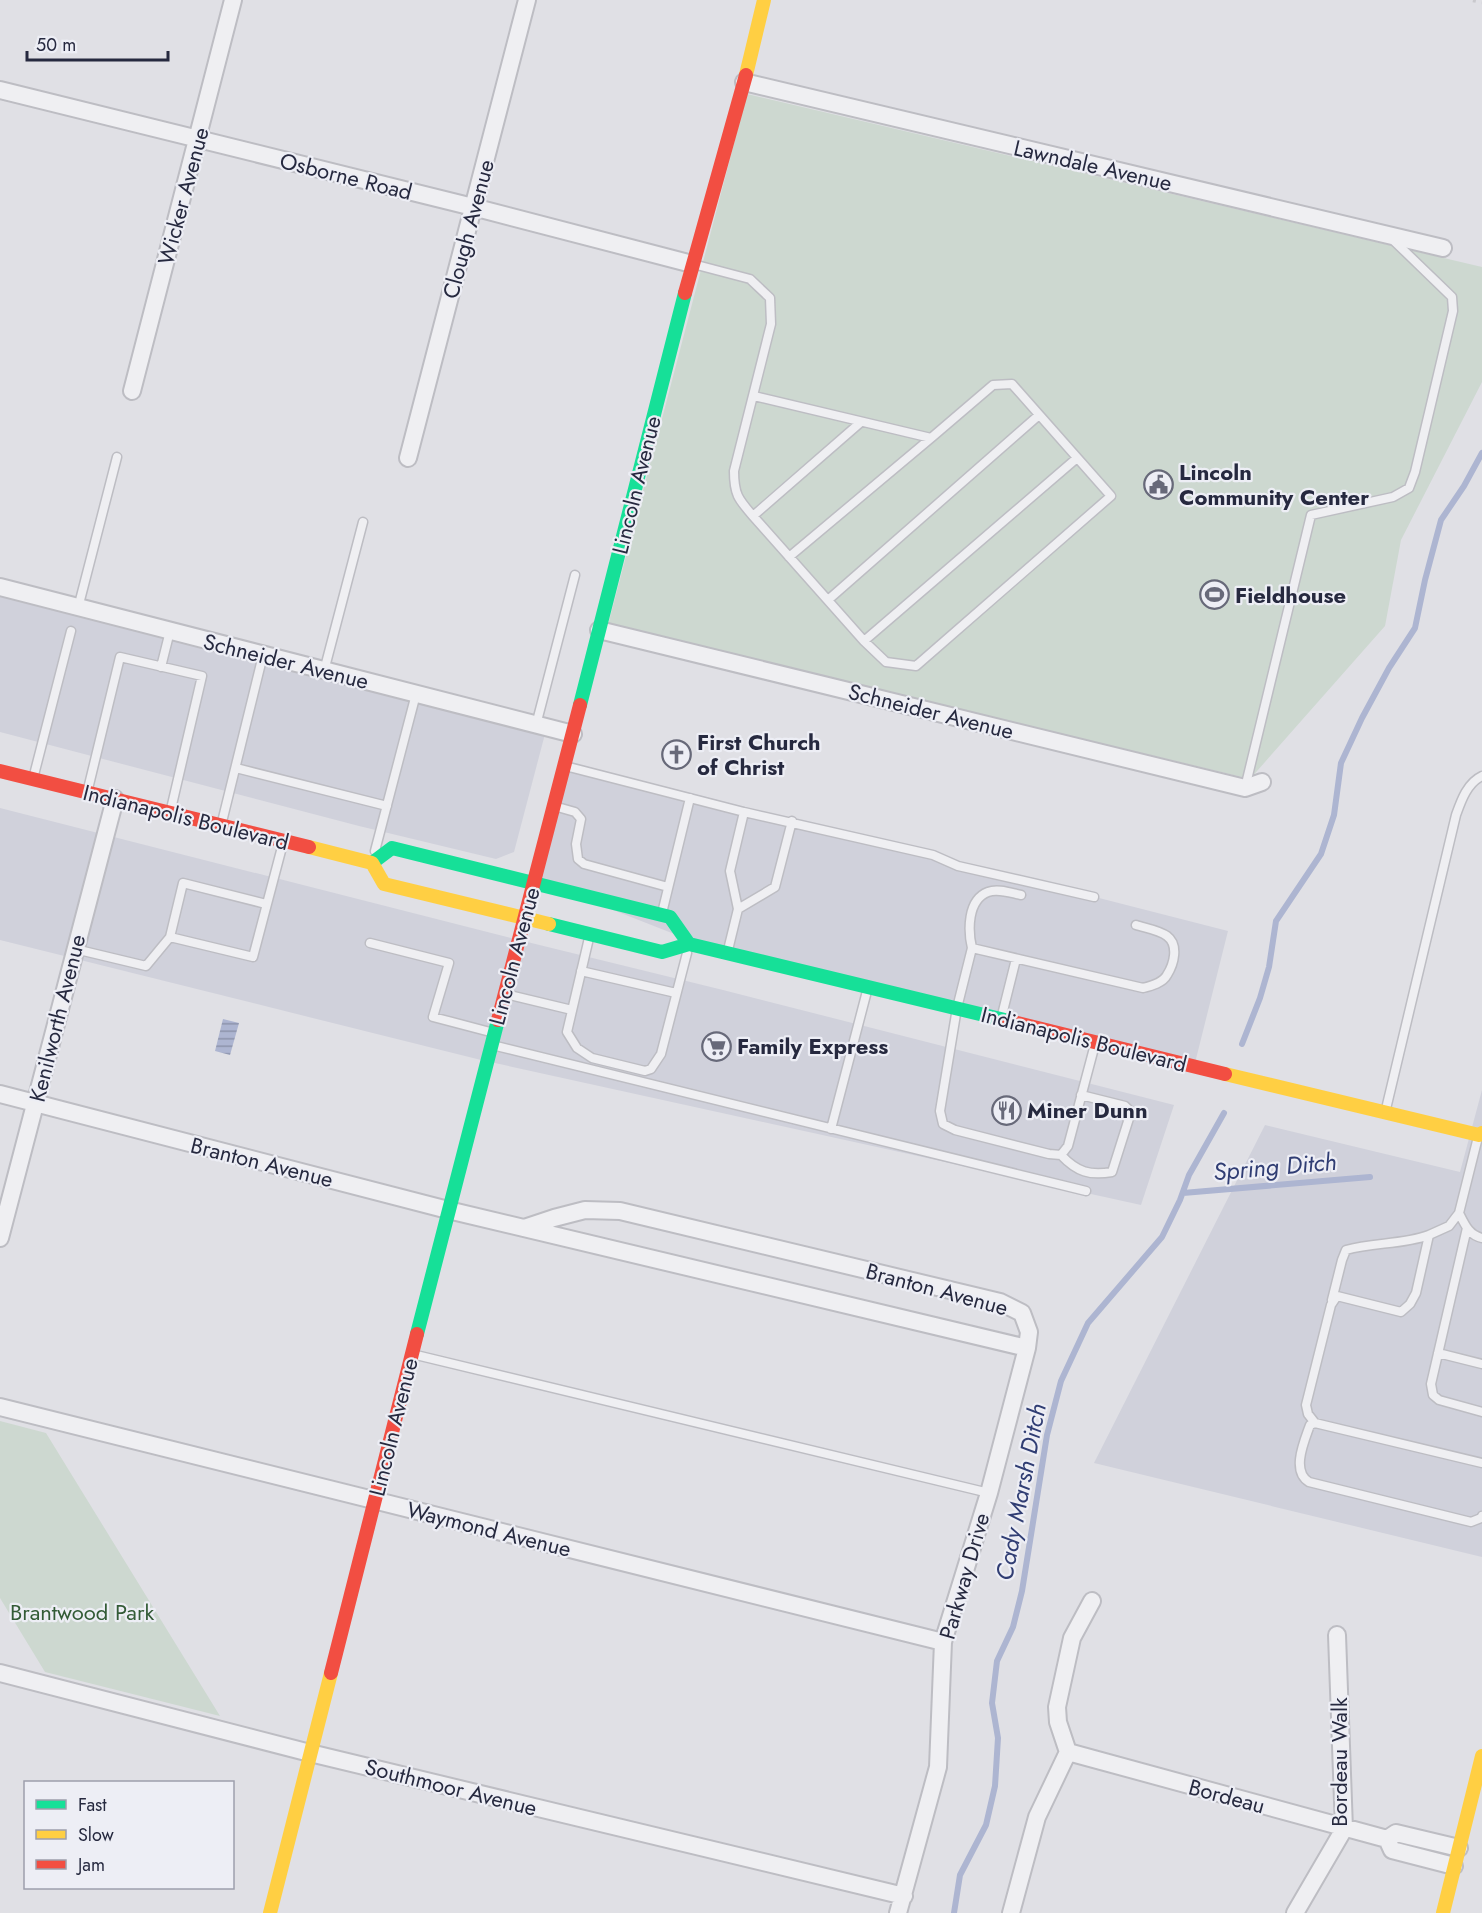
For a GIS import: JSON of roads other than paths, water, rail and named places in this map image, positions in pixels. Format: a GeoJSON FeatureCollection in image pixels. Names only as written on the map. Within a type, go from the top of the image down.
{"type":"FeatureCollection","features":[{"type":"Feature","properties":{"kind":"main road","name":"Lincoln Avenue"},"geometry":{"type":"LineString","coordinates":[[270,1913],[448,1210],[565,766],[692,264],[744,82],[764,0]]}},
{"type":"Feature","properties":{"kind":"main road","name":"Indianapolis Boulevard"},"geometry":{"type":"LineString","coordinates":[[0,771],[372,863],[384,884],[662,952],[689,944],[1481,1136]]}},
{"type":"Feature","properties":{"kind":"main road"},"geometry":{"type":"LineString","coordinates":[[372,863],[392,848],[670,917],[689,944]]}},
{"type":"Feature","properties":{"kind":"main road"},"geometry":{"type":"LineString","coordinates":[[1443,1913],[1482,1756]]}},
{"type":"Feature","properties":{"kind":"street","name":"Wicker Avenue"},"geometry":{"type":"LineString","coordinates":[[132,391],[233,0]]}},
{"type":"Feature","properties":{"kind":"street","name":"Clough Avenue"},"geometry":{"type":"LineString","coordinates":[[408,458],[527,0]]}},
{"type":"Feature","properties":{"kind":"street","name":"Lawndale Avenue"},"geometry":{"type":"LineString","coordinates":[[744,82],[1443,249]]}},
{"type":"Feature","properties":{"kind":"street","name":"Osborne Road"},"geometry":{"type":"LineString","coordinates":[[0,90],[473,207],[692,264]]}},
{"type":"Feature","properties":{"kind":"street","name":"Schneider Avenue"},"geometry":{"type":"LineString","coordinates":[[0,587],[573,734]]}},
{"type":"Feature","properties":{"kind":"street","name":"Schneider Avenue"},"geometry":{"type":"LineString","coordinates":[[599,630],[1245,788]]}},
{"type":"Feature","properties":{"kind":"street"},"geometry":{"type":"LineString","coordinates":[[1245,788],[1262,782]]}},
{"type":"Feature","properties":{"kind":"street","name":"Kenilworth Avenue"},"geometry":{"type":"LineString","coordinates":[[0,1238],[115,799]]}},
{"type":"Feature","properties":{"kind":"street","name":"Branton Avenue"},"geometry":{"type":"LineString","coordinates":[[0,1095],[448,1210],[1027,1348],[1029,1332],[1022,1313],[1000,1302],[620,1211],[585,1210],[524,1228]]}},
{"type":"Feature","properties":{"kind":"street","name":"Parkway Drive"},"geometry":{"type":"LineString","coordinates":[[898,1913],[938,1767],[943,1642],[989,1493],[1027,1348]]}},
{"type":"Feature","properties":{"kind":"street","name":"Waymond Avenue"},"geometry":{"type":"LineString","coordinates":[[0,1407],[943,1642]]}},
{"type":"Feature","properties":{"kind":"street"},"geometry":{"type":"LineString","coordinates":[[1011,1913],[1037,1817],[1068,1752],[1058,1722],[1058,1698],[1072,1638],[1092,1601]]}},
{"type":"Feature","properties":{"kind":"street","name":"Bordeau Walk"},"geometry":{"type":"LineString","coordinates":[[1295,1913],[1344,1829],[1337,1635]]}},
{"type":"Feature","properties":{"kind":"street","name":"Southmoor Avenue"},"geometry":{"type":"LineString","coordinates":[[0,1673],[310,1753],[904,1896]]}},
{"type":"Feature","properties":{"kind":"street","name":"Bordeau"},"geometry":{"type":"LineString","coordinates":[[1068,1752],[1344,1829],[1387,1839],[1396,1833],[1459,1848]]}},
{"type":"Feature","properties":{"kind":"street","name":"Bordeau"},"geometry":{"type":"LineString","coordinates":[[1387,1839],[1392,1850],[1454,1866]]}},
{"type":"Feature","properties":{"kind":"lane"},"geometry":{"type":"LineString","coordinates":[[1245,788],[1311,515],[1393,497],[1409,488],[1415,472],[1454,311],[1452,297],[1388,235]]}},
{"type":"Feature","properties":{"kind":"lane"},"geometry":{"type":"LineString","coordinates":[[692,264],[750,279],[770,298],[771,324],[734,471],[734,490],[743,506],[864,641],[886,662],[916,666],[1111,496],[1012,384],[993,385],[789,557]]}},
{"type":"Feature","properties":{"kind":"lane"},"geometry":{"type":"LineString","coordinates":[[754,396],[932,438]]}},
{"type":"Feature","properties":{"kind":"lane"},"geometry":{"type":"LineString","coordinates":[[828,600],[1039,415]]}},
{"type":"Feature","properties":{"kind":"lane"},"geometry":{"type":"LineString","coordinates":[[753,516],[861,422]]}},
{"type":"Feature","properties":{"kind":"lane"},"geometry":{"type":"LineString","coordinates":[[78,608],[117,457]]}},
{"type":"Feature","properties":{"kind":"lane"},"geometry":{"type":"LineString","coordinates":[[864,641],[1077,458]]}},
{"type":"Feature","properties":{"kind":"lane"},"geometry":{"type":"LineString","coordinates":[[324,671],[363,522]]}},
{"type":"Feature","properties":{"kind":"lane"},"geometry":{"type":"LineString","coordinates":[[536,725],[575,575]]}},
{"type":"Feature","properties":{"kind":"lane"},"geometry":{"type":"LineString","coordinates":[[161,667],[170,631]]}},
{"type":"Feature","properties":{"kind":"lane"},"geometry":{"type":"LineString","coordinates":[[33,779],[71,632]]}},
{"type":"Feature","properties":{"kind":"lane"},"geometry":{"type":"LineString","coordinates":[[221,825],[263,655]]}},
{"type":"Feature","properties":{"kind":"lane"},"geometry":{"type":"LineString","coordinates":[[87,792],[120,657],[202,676],[170,813]]}},
{"type":"Feature","properties":{"kind":"lane"},"geometry":{"type":"LineString","coordinates":[[372,863],[416,694]]}},
{"type":"Feature","properties":{"kind":"lane"},"geometry":{"type":"LineString","coordinates":[[565,766],[744,812],[933,855],[958,866],[1094,897]]}},
{"type":"Feature","properties":{"kind":"lane"},"geometry":{"type":"LineString","coordinates":[[236,768],[387,806]]}},
{"type":"Feature","properties":{"kind":"lane"},"geometry":{"type":"LineString","coordinates":[[1386,1112],[1456,815],[1464,794],[1476,779],[1482,776]]}},
{"type":"Feature","properties":{"kind":"lane"},"geometry":{"type":"LineString","coordinates":[[661,915],[690,798]]}},
{"type":"Feature","properties":{"kind":"lane"},"geometry":{"type":"LineString","coordinates":[[554,806],[575,812],[581,819],[576,844],[578,859],[584,864],[668,887]]}},
{"type":"Feature","properties":{"kind":"lane"},"geometry":{"type":"LineString","coordinates":[[727,953],[738,909],[730,871],[744,812]]}},
{"type":"Feature","properties":{"kind":"lane"},"geometry":{"type":"LineString","coordinates":[[738,909],[775,887],[792,822]]}},
{"type":"Feature","properties":{"kind":"lane"},"geometry":{"type":"LineString","coordinates":[[170,937],[253,957],[284,841]]}},
{"type":"Feature","properties":{"kind":"lane"},"geometry":{"type":"LineString","coordinates":[[74,949],[146,966],[170,937],[183,883],[266,904]]}},
{"type":"Feature","properties":{"kind":"lane"},"geometry":{"type":"LineString","coordinates":[[1022,895],[1002,890],[989,891],[978,898],[971,916],[969,932],[972,948],[957,1008],[940,1110],[943,1124],[955,1130],[1061,1155],[1073,1167],[1095,1175],[1112,1172],[1131,1112],[1125,1106],[1082,1095]]}},
{"type":"Feature","properties":{"kind":"lane"},"geometry":{"type":"LineString","coordinates":[[972,948],[1143,988],[1155,985],[1167,976],[1175,951],[1173,942],[1167,935],[1136,925]]}},
{"type":"Feature","properties":{"kind":"lane"},"geometry":{"type":"LineString","coordinates":[[590,934],[567,1032],[577,1048],[592,1058],[645,1071],[651,1069],[661,1054],[689,944]]}},
{"type":"Feature","properties":{"kind":"lane"},"geometry":{"type":"LineString","coordinates":[[370,943],[449,963],[434,1017],[493,1039],[831,1128],[1086,1191]]}},
{"type":"Feature","properties":{"kind":"lane"},"geometry":{"type":"LineString","coordinates":[[1001,1018],[1016,959]]}},
{"type":"Feature","properties":{"kind":"lane"},"geometry":{"type":"LineString","coordinates":[[581,971],[676,993]]}},
{"type":"Feature","properties":{"kind":"lane"},"geometry":{"type":"LineString","coordinates":[[831,1128],[868,987]]}},
{"type":"Feature","properties":{"kind":"lane"},"geometry":{"type":"LineString","coordinates":[[504,994],[572,1010]]}},
{"type":"Feature","properties":{"kind":"lane"},"geometry":{"type":"LineString","coordinates":[[1061,1155],[1068,1146],[1095,1042]]}},
{"type":"Feature","properties":{"kind":"lane"},"geometry":{"type":"LineString","coordinates":[[1316,1423],[1308,1414],[1306,1405],[1346,1250],[1412,1241],[1449,1226],[1459,1213],[1481,1136]]}},
{"type":"Feature","properties":{"kind":"lane"},"geometry":{"type":"LineString","coordinates":[[1459,1213],[1474,1236],[1482,1238]]}},
{"type":"Feature","properties":{"kind":"lane"},"geometry":{"type":"LineString","coordinates":[[1467,1228],[1431,1384],[1433,1395],[1439,1400],[1482,1412]]}},
{"type":"Feature","properties":{"kind":"lane"},"geometry":{"type":"LineString","coordinates":[[1331,1305],[1337,1296],[1401,1312],[1410,1304],[1416,1293],[1429,1235]]}},
{"type":"Feature","properties":{"kind":"lane"},"geometry":{"type":"LineString","coordinates":[[1438,1353],[1482,1364]]}},
{"type":"Feature","properties":{"kind":"lane"},"geometry":{"type":"LineString","coordinates":[[412,1354],[989,1493]]}},
{"type":"Feature","properties":{"kind":"lane"},"geometry":{"type":"LineString","coordinates":[[1482,1463],[1316,1423],[1310,1425],[1299,1467],[1303,1478],[1309,1482],[1471,1522],[1482,1516]]}},
{"type":"Feature","properties":{"kind":"water"},"geometry":{"type":"Polygon","coordinates":[[[223,1019],[239,1023],[230,1055],[215,1051],[223,1019]]]}},
{"type":"Feature","properties":{"kind":"waterway","name":"Cady Marsh Ditch"},"geometry":{"type":"LineString","coordinates":[[1242,1044],[1269,967],[1276,921],[1321,854],[1334,815],[1341,763],[1389,668],[1415,628],[1441,520],[1464,486],[1482,453]]}},
{"type":"Feature","properties":{"kind":"waterway","name":"Cady Marsh Ditch"},"geometry":{"type":"LineString","coordinates":[[954,1913],[960,1875],[986,1825],[995,1786],[998,1738],[992,1703],[997,1661],[1013,1627],[1022,1591],[1047,1435],[1061,1381],[1088,1323],[1162,1237],[1189,1175],[1224,1113]]}},
{"type":"Feature","properties":{"kind":"waterway","name":"Spring Ditch"},"geometry":{"type":"LineString","coordinates":[[1183,1193],[1370,1177]]}},
{"type":"Feature","properties":{"kind":"railway"},"geometry":{"type":"LineString","coordinates":[[1473,0],[1482,2]]}},
{"type":"Feature","properties":{"kind":"place","name":"Lincoln Community Center"},"geometry":{"type":"Point","coordinates":[1158,485]}},
{"type":"Feature","properties":{"kind":"place","name":"Fieldhouse"},"geometry":{"type":"Point","coordinates":[1214,595]}},
{"type":"Feature","properties":{"kind":"place","name":"First Church of Christ"},"geometry":{"type":"Point","coordinates":[676,755]}},
{"type":"Feature","properties":{"kind":"place","name":"Family Express"},"geometry":{"type":"Point","coordinates":[716,1046]}},
{"type":"Feature","properties":{"kind":"place","name":"Miner Dunn"},"geometry":{"type":"Point","coordinates":[1006,1110]}},
{"type":"Feature","properties":{"kind":"park label","name":"Brantwood Park"},"geometry":{"type":"Point","coordinates":[82,1612]}}]}
